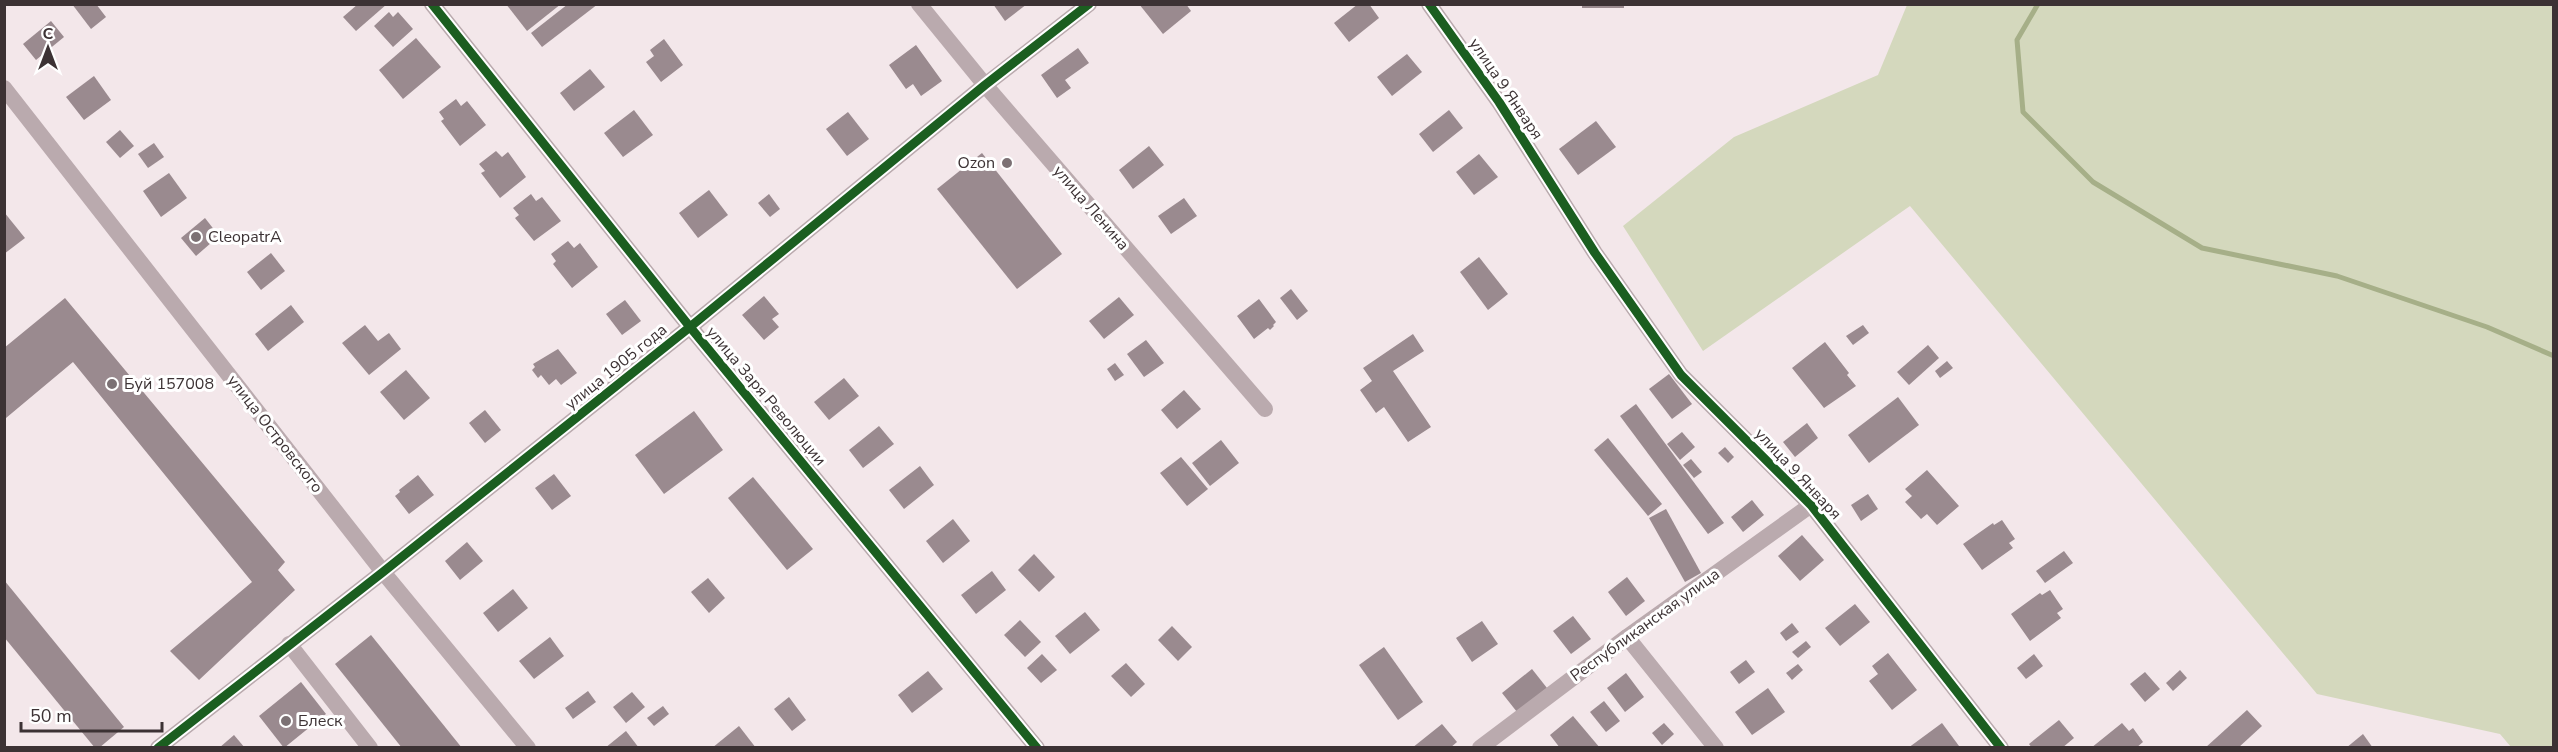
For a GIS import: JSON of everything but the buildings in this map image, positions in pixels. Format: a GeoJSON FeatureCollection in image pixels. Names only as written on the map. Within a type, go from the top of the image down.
{"type":"FeatureCollection","features":[{"type":"Feature","properties":{"kind":"street","name":"улица Заря Революции"},"geometry":{"type":"LineString","coordinates":[[432,4],[690,327],[1036,747]]}},
{"type":"Feature","properties":{"kind":"street","name":"улица Ленина"},"geometry":{"type":"LineString","coordinates":[[919,4],[985,85],[1265,409]]}},
{"type":"Feature","properties":{"kind":"street","name":"улица 1905 года"},"geometry":{"type":"LineString","coordinates":[[159,747],[690,327],[985,85],[1089,4]]}},
{"type":"Feature","properties":{"kind":"street","name":"улица 9 Января"},"geometry":{"type":"LineString","coordinates":[[1429,4],[1499,102],[1595,253],[1681,375],[1811,505],[2001,747]]}},
{"type":"Feature","properties":{"kind":"street","name":"улица Островского"},"geometry":{"type":"LineString","coordinates":[[4,88],[383,572],[528,747]]}},
{"type":"Feature","properties":{"kind":"street","name":"Республиканская улица"},"geometry":{"type":"LineString","coordinates":[[1480,747],[1627,637],[1811,505]]}},
{"type":"Feature","properties":{"kind":"street"},"geometry":{"type":"LineString","coordinates":[[1627,637],[1716,747]]}},
{"type":"Feature","properties":{"kind":"street"},"geometry":{"type":"LineString","coordinates":[[290,644],[370,747]]}},
{"type":"Feature","properties":{"kind":"green space"},"geometry":{"type":"Polygon","coordinates":[[[1907,5],[2553,5],[2553,747],[2511,747],[2500,734],[2317,694],[1910,206],[1703,351],[1623,226],[1734,137],[1878,75],[1907,5]]]}},
{"type":"Feature","properties":{"kind":"waterway"},"geometry":{"type":"LineString","coordinates":[[2038,4],[2017,40],[2023,112],[2093,182],[2202,248],[2337,276],[2487,327],[2554,356]]}},
{"type":"Feature","properties":{"kind":"cycle path"},"geometry":{"type":"LineString","coordinates":[[432,4],[690,327],[1037,748]]}},
{"type":"Feature","properties":{"kind":"cycle path"},"geometry":{"type":"LineString","coordinates":[[158,748],[690,327],[985,85],[1089,4]]}},
{"type":"Feature","properties":{"kind":"cycle path"},"geometry":{"type":"LineString","coordinates":[[1429,4],[1499,102],[1595,253],[1681,375],[1811,505],[2001,748]]}},
{"type":"Feature","properties":{"kind":"place","name":"Ozon"},"geometry":{"type":"Point","coordinates":[1007,163]}},
{"type":"Feature","properties":{"kind":"place","name":"CleopatrA"},"geometry":{"type":"Point","coordinates":[196,237]}},
{"type":"Feature","properties":{"kind":"place","name":"Буй 157008"},"geometry":{"type":"Point","coordinates":[112,384]}},
{"type":"Feature","properties":{"kind":"place","name":"Блеск"},"geometry":{"type":"Point","coordinates":[286,721]}}]}
